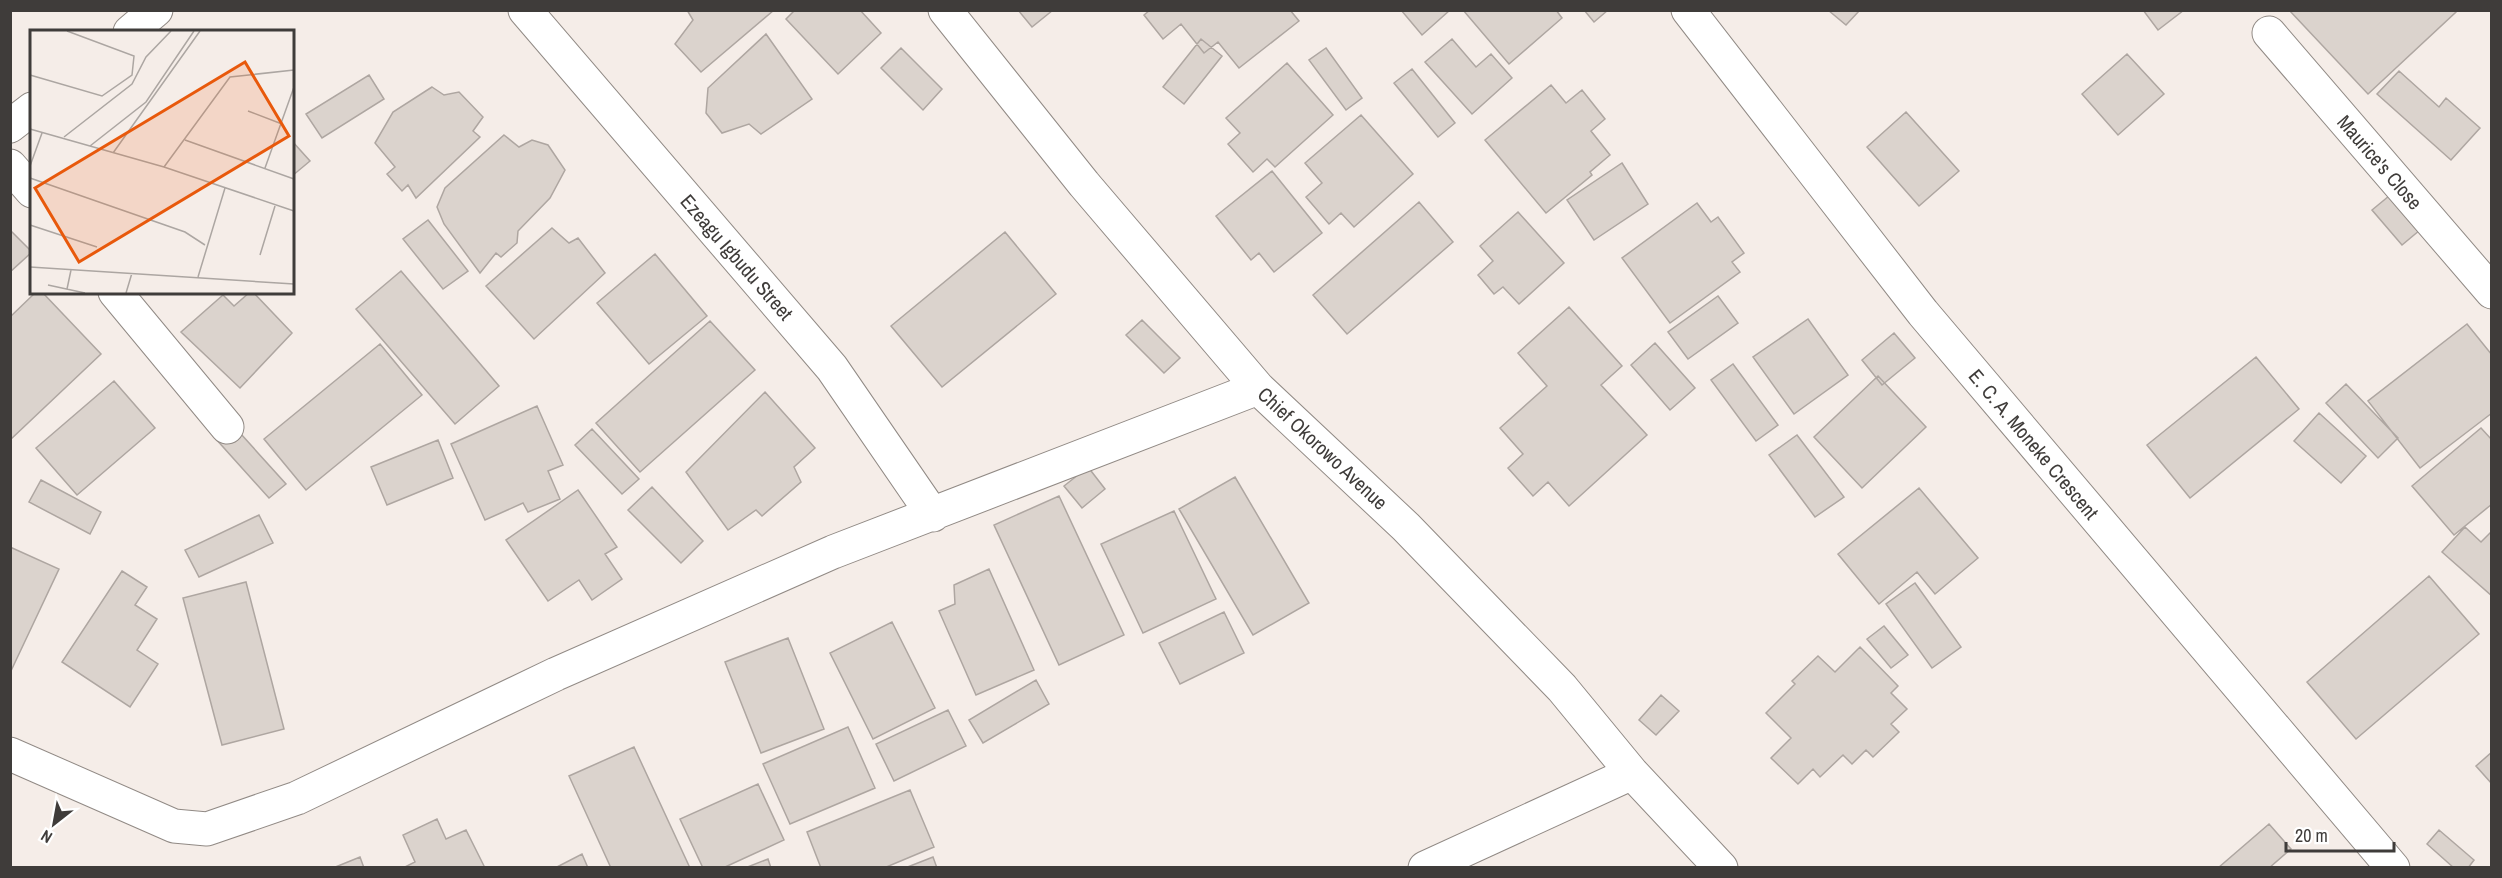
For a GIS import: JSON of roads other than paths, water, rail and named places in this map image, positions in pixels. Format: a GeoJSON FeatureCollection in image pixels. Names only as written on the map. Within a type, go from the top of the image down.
{"type":"FeatureCollection","features":[{"type":"Feature","properties":{"kind":"street"},"geometry":{"type":"LineString","coordinates":[[132,30],[156,10]]}},
{"type":"Feature","properties":{"kind":"street","name":"Ezeagu Igbudu Street"},"geometry":{"type":"LineString","coordinates":[[525,10],[832,368],[933,515]]}},
{"type":"Feature","properties":{"kind":"street","name":"Chief Okorowo Avenue"},"geometry":{"type":"LineString","coordinates":[[945,10],[1084,184],[1258,388],[1406,526],[1562,688],[1632,773],[1721,867]]}},
{"type":"Feature","properties":{"kind":"street","name":"E. C. A. Moneke Crescent"},"geometry":{"type":"LineString","coordinates":[[1688,10],[1923,313],[2393,867]]}},
{"type":"Feature","properties":{"kind":"street","name":"Maurice's Close"},"geometry":{"type":"LineString","coordinates":[[2269,33],[2492,292]]}},
{"type":"Feature","properties":{"kind":"street"},"geometry":{"type":"LineString","coordinates":[[10,126],[30,111]]}},
{"type":"Feature","properties":{"kind":"street"},"geometry":{"type":"LineString","coordinates":[[10,166],[30,189]]}},
{"type":"Feature","properties":{"kind":"street"},"geometry":{"type":"LineString","coordinates":[[117,294],[227,427]]}},
{"type":"Feature","properties":{"kind":"street"},"geometry":{"type":"LineString","coordinates":[[10,754],[174,826],[207,829],[297,798],[556,674],[833,552],[1258,388]]}},
{"type":"Feature","properties":{"kind":"street"},"geometry":{"type":"LineString","coordinates":[[1425,867],[1632,773]]}}]}
